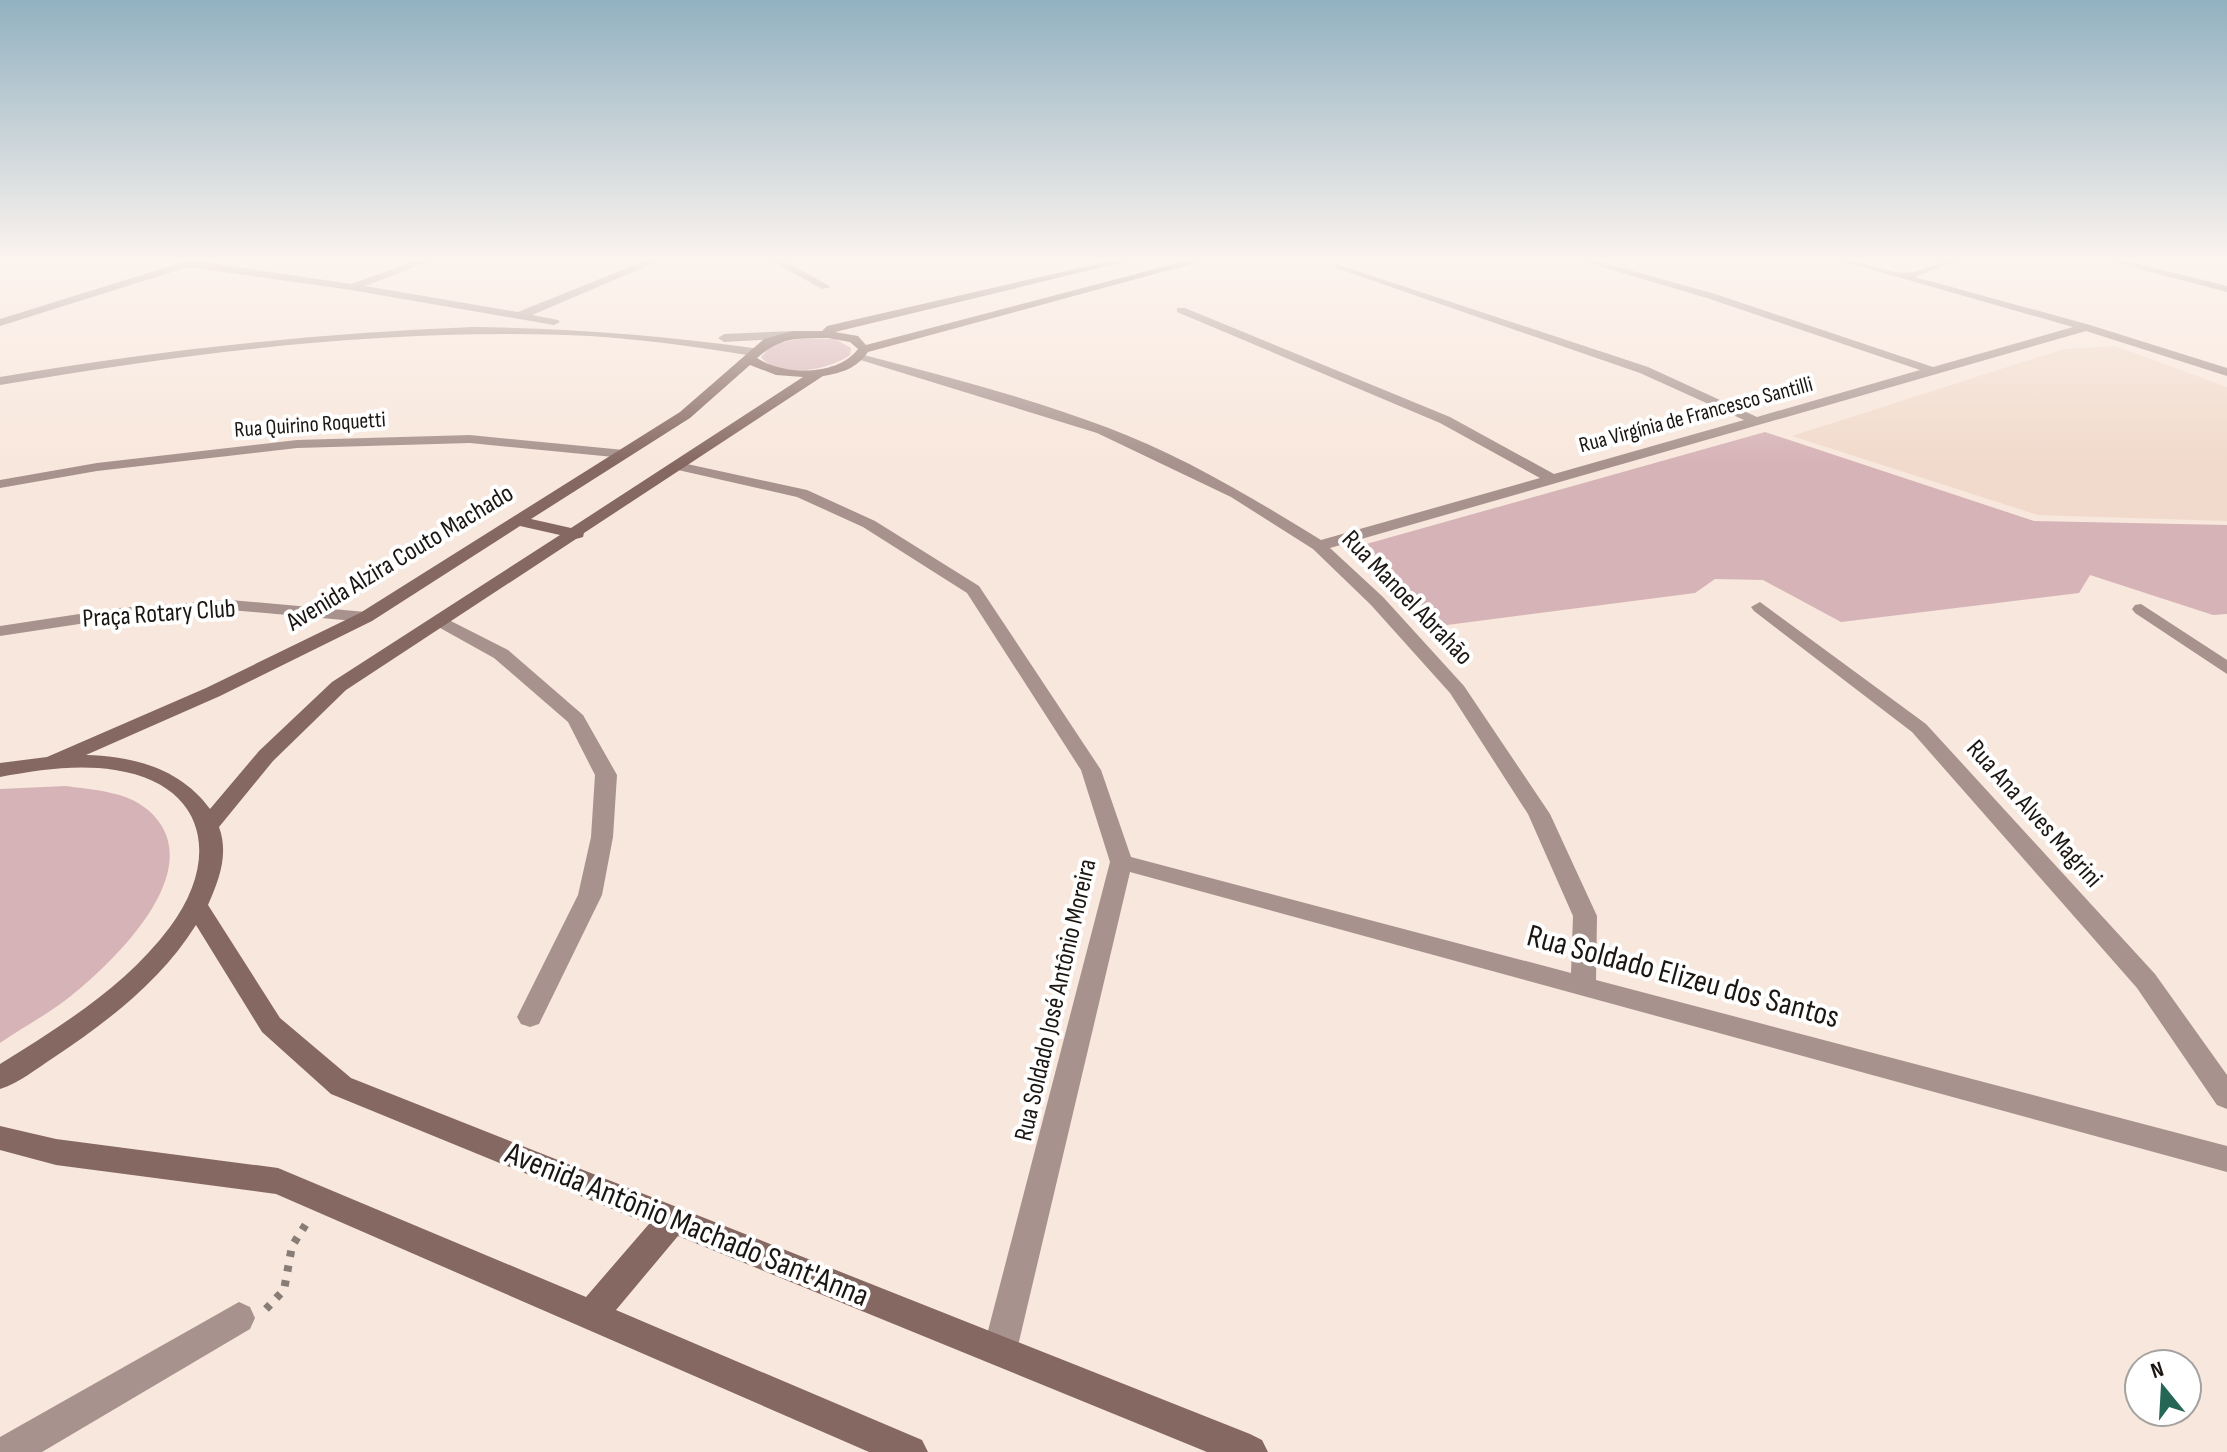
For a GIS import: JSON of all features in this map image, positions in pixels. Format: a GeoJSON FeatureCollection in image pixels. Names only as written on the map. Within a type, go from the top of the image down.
{"type":"FeatureCollection","features":[{"type":"Feature","properties":{"kind":"street"},"geometry":{"type":"LineString","coordinates":[[579,328],[688,340],[752,356],[758,367],[774,372],[829,371]]}},
{"type":"Feature","properties":{"kind":"street"},"geometry":{"type":"LineString","coordinates":[[813,333],[836,328]]}},
{"type":"Feature","properties":{"kind":"street"},"geometry":{"type":"LineString","coordinates":[[210,823],[266,756],[339,686],[829,371],[862,354],[935,328]]}},
{"type":"Feature","properties":{"kind":"street"},"geometry":{"type":"LineString","coordinates":[[1224,328],[1445,420],[1550,478]]}},
{"type":"Feature","properties":{"kind":"street"},"geometry":{"type":"LineString","coordinates":[[1521,328],[1644,370],[1756,421]]}},
{"type":"Feature","properties":{"kind":"street"},"geometry":{"type":"LineString","coordinates":[[1804,328],[1934,372]]}},
{"type":"Feature","properties":{"kind":"street","name":"Rua Virgínia de Francesco Santilli"},"geometry":{"type":"LineString","coordinates":[[1319,546],[2083,328]]}},
{"type":"Feature","properties":{"kind":"street"},"geometry":{"type":"LineString","coordinates":[[2088,328],[2227,372]]}},
{"type":"Feature","properties":{"kind":"street"},"geometry":{"type":"LineString","coordinates":[[0,381],[230,348],[367,336],[589,330]]}},
{"type":"Feature","properties":{"kind":"street"},"geometry":{"type":"LineString","coordinates":[[813,333],[854,339],[862,354]]}},
{"type":"Feature","properties":{"kind":"street","name":"Avenida Alzira Couto Machado"},"geometry":{"type":"LineString","coordinates":[[53,762],[213,692],[366,617],[685,415],[768,342],[813,333]]}},
{"type":"Feature","properties":{"kind":"street"},"geometry":{"type":"LineString","coordinates":[[688,340],[793,335]]}},
{"type":"Feature","properties":{"kind":"street","name":"Rua Manoel Abrahão"},"geometry":{"type":"LineString","coordinates":[[862,354],[1102,430],[1236,494],[1319,546],[1377,601],[1457,690],[1539,814],[1585,916],[1583,985]]}},
{"type":"Feature","properties":{"kind":"street","name":"Rua Manoel Abrahão"},"geometry":{"type":"LineString","coordinates":[[829,371],[929,375]]}},
{"type":"Feature","properties":{"kind":"street","name":"Rua Quirino Roquetti"},"geometry":{"type":"LineString","coordinates":[[0,484],[97,467],[297,444],[470,439],[624,454]]}},
{"type":"Feature","properties":{"kind":"street","name":"Rua Soldado José Antônio Moreira"},"geometry":{"type":"LineString","coordinates":[[678,466],[802,493],[869,524],[973,590],[1091,770],[1121,862],[1000,1350]]}},
{"type":"Feature","properties":{"kind":"street"},"geometry":{"type":"LineString","coordinates":[[518,521],[577,534]]}},
{"type":"Feature","properties":{"kind":"street","name":"Praça Rotary Club"},"geometry":{"type":"LineString","coordinates":[[0,631],[119,613],[230,605],[366,617]]}},
{"type":"Feature","properties":{"kind":"street","name":"Rua Ana Alves Magrini"},"geometry":{"type":"LineString","coordinates":[[1760,607],[1919,728],[2146,981],[2227,1097]]}},
{"type":"Feature","properties":{"kind":"street"},"geometry":{"type":"LineString","coordinates":[[2141,609],[2227,668]]}},
{"type":"Feature","properties":{"kind":"street"},"geometry":{"type":"LineString","coordinates":[[439,620],[501,654],[576,719],[606,775],[602,837],[590,895],[530,1017]]}},
{"type":"Feature","properties":{"kind":"street"},"geometry":{"type":"LineString","coordinates":[[0,770],[53,762],[127,766],[182,787],[210,823],[212,861],[196,905],[164,949],[120,993],[63,1039],[0,1078]]}},
{"type":"Feature","properties":{"kind":"street","name":"Rua Soldado Elizeu dos Santos"},"geometry":{"type":"LineString","coordinates":[[1121,862],[2227,1159]]}},
{"type":"Feature","properties":{"kind":"street","name":"Avenida Antônio Machado Sant'Anna"},"geometry":{"type":"LineString","coordinates":[[196,905],[271,1025],[341,1086],[1250,1452]]}},
{"type":"Feature","properties":{"kind":"street"},"geometry":{"type":"LineString","coordinates":[[0,1138],[56,1152],[278,1181],[910,1452]]}},
{"type":"Feature","properties":{"kind":"street"},"geometry":{"type":"LineString","coordinates":[[592,1314],[672,1220]]}},
{"type":"Feature","properties":{"kind":"street"},"geometry":{"type":"LineString","coordinates":[[8,1452],[239,1318]]}},
{"type":"Feature","properties":{"kind":"path"},"geometry":{"type":"LineString","coordinates":[[239,1318],[272,1307],[286,1285],[292,1247],[321,1199]]}},
{"type":"Feature","properties":{"kind":"shaded area"},"geometry":{"type":"Polygon","coordinates":[[[802,338],[835,339],[851,348],[850,355],[830,365],[804,370],[780,368],[761,357],[772,345],[802,338]]]}},
{"type":"Feature","properties":{"kind":"shaded area"},"geometry":{"type":"Polygon","coordinates":[[[2115,346],[2227,387],[2227,521],[2038,515],[1792,436],[2064,349],[2115,346]]]}},
{"type":"Feature","properties":{"kind":"shaded area"},"geometry":{"type":"Polygon","coordinates":[[[1765,432],[2034,521],[2227,525],[2227,614],[2213,615],[2090,575],[2079,593],[1841,622],[1763,580],[1715,579],[1695,593],[1447,625],[1345,550],[1765,432]]]}},
{"type":"Feature","properties":{"kind":"shaded area"},"geometry":{"type":"Polygon","coordinates":[[[66,786],[120,795],[148,810],[165,833],[170,859],[164,885],[150,912],[108,962],[51,1011],[0,1043],[0,789],[66,786]]]}}]}
